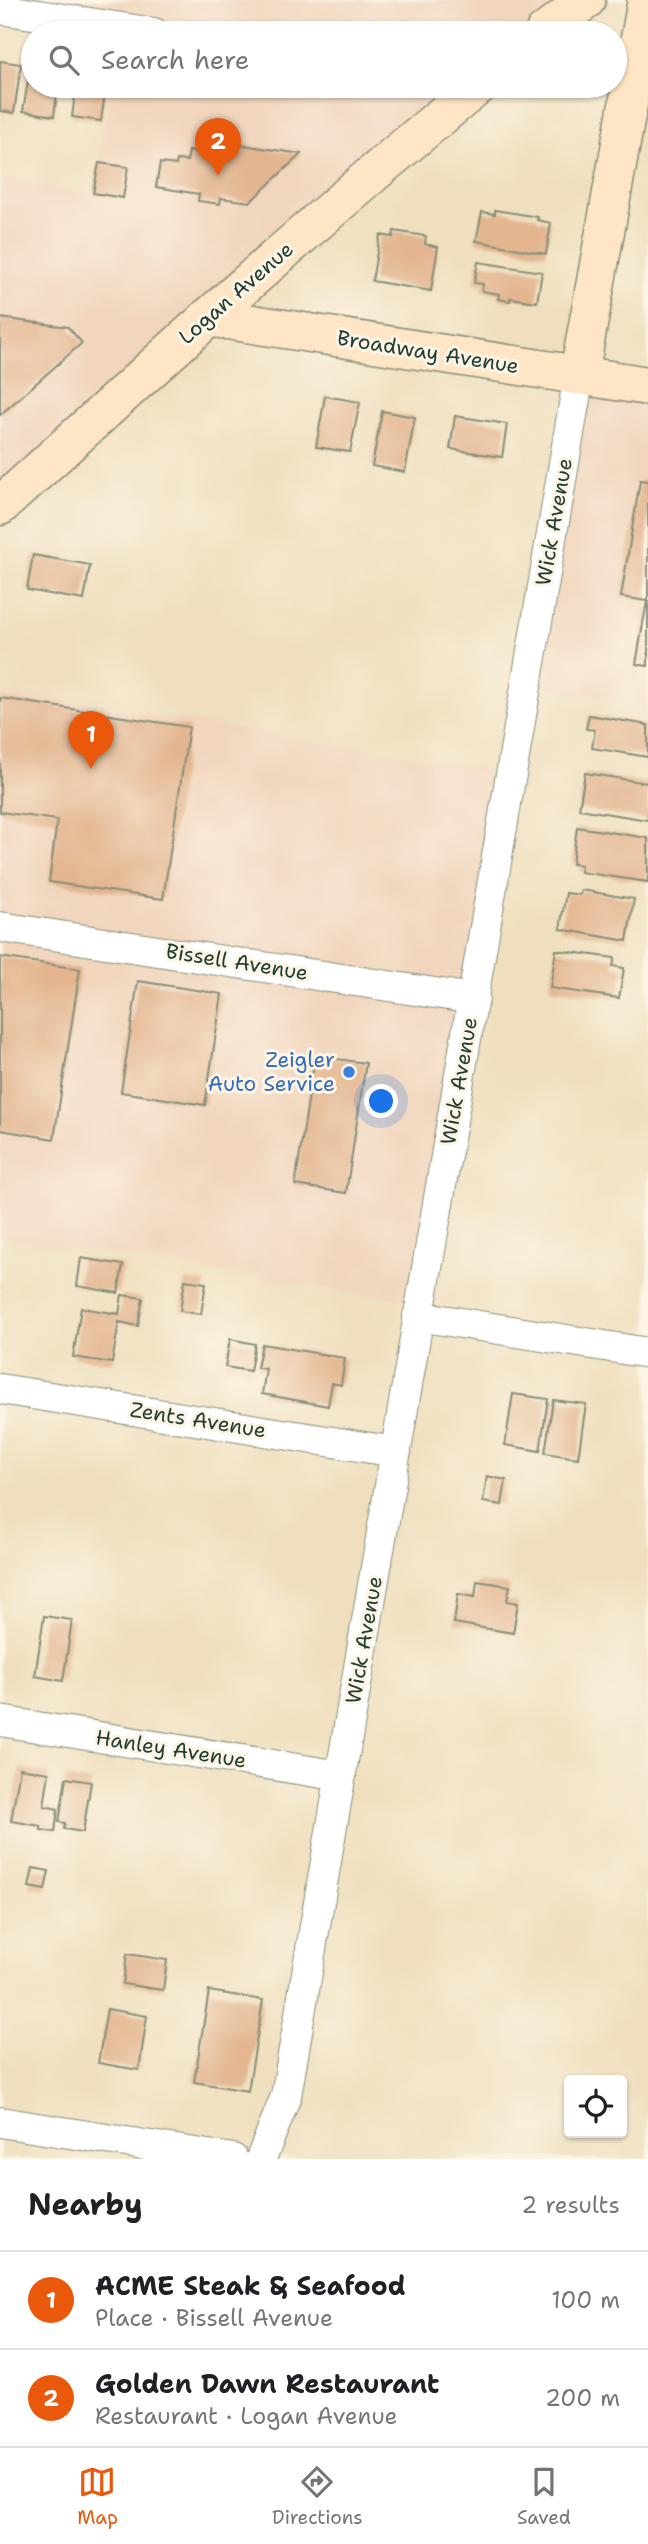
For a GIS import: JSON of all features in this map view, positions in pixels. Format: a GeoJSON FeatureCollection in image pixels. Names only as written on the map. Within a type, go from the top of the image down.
{"type":"FeatureCollection","features":[{"type":"Feature","properties":{"kind":"street"},"geometry":{"type":"LineString","coordinates":[[559,21],[586,0]]}},
{"type":"Feature","properties":{"kind":"street","name":"Wick Avenue"},"geometry":{"type":"LineString","coordinates":[[261,2159],[286,2096],[579,375],[647,0]]}},
{"type":"Feature","properties":{"kind":"street"},"geometry":{"type":"LineString","coordinates":[[0,9],[77,21]]}},
{"type":"Feature","properties":{"kind":"street","name":"Logan Avenue"},"geometry":{"type":"LineString","coordinates":[[0,506],[208,317],[461,98]]}},
{"type":"Feature","properties":{"kind":"street","name":"Broadway Avenue"},"geometry":{"type":"LineString","coordinates":[[208,317],[648,386]]}},
{"type":"Feature","properties":{"kind":"street","name":"Bissell Avenue"},"geometry":{"type":"LineString","coordinates":[[0,927],[474,999]]}},
{"type":"Feature","properties":{"kind":"street"},"geometry":{"type":"LineString","coordinates":[[418,1316],[648,1353]]}},
{"type":"Feature","properties":{"kind":"street","name":"Zents Avenue"},"geometry":{"type":"LineString","coordinates":[[0,1389],[396,1452]]}},
{"type":"Feature","properties":{"kind":"street","name":"Hanley Avenue"},"geometry":{"type":"LineString","coordinates":[[0,1721],[341,1776]]}},
{"type":"Feature","properties":{"kind":"street"},"geometry":{"type":"LineString","coordinates":[[0,2122],[233,2159]]}},
{"type":"Feature","properties":{"kind":"shaded area"},"geometry":{"type":"Polygon","coordinates":[[[0,0],[586,0],[559,21],[76,21],[0,0]]]}},
{"type":"Feature","properties":{"kind":"shaded area"},"geometry":{"type":"Polygon","coordinates":[[[109,98],[464,98],[0,506],[0,178],[93,193],[109,98]]]}},
{"type":"Feature","properties":{"kind":"shaded area"},"geometry":{"type":"Polygon","coordinates":[[[579,375],[648,386],[648,706],[526,685],[579,375]]]}},
{"type":"Feature","properties":{"kind":"shaded area"},"geometry":{"type":"Polygon","coordinates":[[[0,690],[512,773],[421,1303],[0,1238],[0,690]]]}},
{"type":"Feature","properties":{"kind":"building"},"geometry":{"type":"Polygon","coordinates":[[[0,61],[21,64],[14,113],[0,111],[0,61]]]}},
{"type":"Feature","properties":{"kind":"building"},"geometry":{"type":"Polygon","coordinates":[[[25,98],[56,98],[54,116],[23,111],[25,98]]]}},
{"type":"Feature","properties":{"kind":"building"},"geometry":{"type":"Polygon","coordinates":[[[74,98],[104,98],[101,121],[72,117],[74,98]]]}},
{"type":"Feature","properties":{"kind":"building"},"geometry":{"type":"Polygon","coordinates":[[[217,141],[301,154],[250,202],[221,198],[220,204],[198,201],[199,194],[156,187],[160,163],[176,165],[177,160],[187,161],[189,151],[215,155],[217,141]]]}},
{"type":"Feature","properties":{"kind":"building"},"geometry":{"type":"Polygon","coordinates":[[[99,163],[128,167],[123,198],[93,193],[99,163]]]}},
{"type":"Feature","properties":{"kind":"building"},"geometry":{"type":"Polygon","coordinates":[[[495,210],[538,217],[537,220],[551,223],[546,254],[476,241],[482,212],[495,214],[495,210]]]}},
{"type":"Feature","properties":{"kind":"building"},"geometry":{"type":"Polygon","coordinates":[[[394,231],[426,236],[425,244],[438,247],[431,291],[372,281],[380,235],[393,237],[394,231]]]}},
{"type":"Feature","properties":{"kind":"building"},"geometry":{"type":"Polygon","coordinates":[[[478,262],[542,272],[537,302],[498,299],[499,294],[482,291],[483,284],[474,283],[478,262]]]}},
{"type":"Feature","properties":{"kind":"building"},"geometry":{"type":"Polygon","coordinates":[[[0,318],[68,327],[82,343],[0,415],[0,318]]]}},
{"type":"Feature","properties":{"kind":"building"},"geometry":{"type":"Polygon","coordinates":[[[325,396],[360,402],[350,452],[316,447],[325,396]]]}},
{"type":"Feature","properties":{"kind":"building"},"geometry":{"type":"Polygon","coordinates":[[[382,411],[415,417],[405,472],[372,466],[382,411]]]}},
{"type":"Feature","properties":{"kind":"building"},"geometry":{"type":"Polygon","coordinates":[[[455,416],[507,424],[502,457],[450,449],[455,416]]]}},
{"type":"Feature","properties":{"kind":"building"},"geometry":{"type":"Polygon","coordinates":[[[640,480],[648,481],[648,666],[636,664],[647,601],[621,597],[640,480]]]}},
{"type":"Feature","properties":{"kind":"building"},"geometry":{"type":"Polygon","coordinates":[[[33,555],[90,565],[84,600],[27,590],[33,555]]]}},
{"type":"Feature","properties":{"kind":"building"},"geometry":{"type":"Polygon","coordinates":[[[0,698],[189,727],[163,899],[49,882],[57,820],[0,812],[0,698]]]}},
{"type":"Feature","properties":{"kind":"building"},"geometry":{"type":"Polygon","coordinates":[[[589,715],[648,725],[648,757],[592,748],[595,730],[586,729],[589,715]]]}},
{"type":"Feature","properties":{"kind":"building"},"geometry":{"type":"Polygon","coordinates":[[[585,773],[648,783],[648,820],[579,809],[585,773]]]}},
{"type":"Feature","properties":{"kind":"building"},"geometry":{"type":"Polygon","coordinates":[[[577,827],[648,838],[648,882],[580,872],[581,865],[572,864],[577,827]]]}},
{"type":"Feature","properties":{"kind":"building"},"geometry":{"type":"Polygon","coordinates":[[[581,890],[634,899],[627,941],[560,929],[566,893],[580,895],[581,890]]]}},
{"type":"Feature","properties":{"kind":"building"},"geometry":{"type":"Polygon","coordinates":[[[556,950],[615,958],[613,966],[624,968],[619,998],[550,988],[556,950]]]}},
{"type":"Feature","properties":{"kind":"building"},"geometry":{"type":"Polygon","coordinates":[[[0,957],[80,969],[54,1139],[0,1130],[0,957]]]}},
{"type":"Feature","properties":{"kind":"building"},"geometry":{"type":"Polygon","coordinates":[[[138,981],[222,994],[205,1105],[121,1092],[138,981]]]}},
{"type":"Feature","properties":{"kind":"building"},"geometry":{"type":"Polygon","coordinates":[[[315,1056],[366,1063],[346,1193],[295,1185],[315,1056]]]}},
{"type":"Feature","properties":{"kind":"building"},"geometry":{"type":"Polygon","coordinates":[[[81,1258],[123,1265],[118,1293],[77,1286],[81,1258]]]}},
{"type":"Feature","properties":{"kind":"building"},"geometry":{"type":"Polygon","coordinates":[[[185,1280],[206,1283],[201,1314],[180,1311],[185,1280]]]}},
{"type":"Feature","properties":{"kind":"building"},"geometry":{"type":"Polygon","coordinates":[[[122,1295],[143,1298],[138,1326],[119,1322],[112,1363],[73,1357],[81,1308],[119,1314],[122,1295]]]}},
{"type":"Feature","properties":{"kind":"building"},"geometry":{"type":"Polygon","coordinates":[[[230,1339],[255,1344],[250,1371],[225,1367],[230,1339]]]}},
{"type":"Feature","properties":{"kind":"building"},"geometry":{"type":"Polygon","coordinates":[[[262,1344],[345,1358],[341,1385],[332,1383],[328,1406],[262,1394],[266,1369],[257,1368],[262,1344]]]}},
{"type":"Feature","properties":{"kind":"building"},"geometry":{"type":"Polygon","coordinates":[[[513,1394],[548,1399],[540,1451],[505,1445],[513,1394]]]}},
{"type":"Feature","properties":{"kind":"building"},"geometry":{"type":"Polygon","coordinates":[[[553,1400],[586,1404],[578,1458],[545,1453],[553,1400]]]}},
{"type":"Feature","properties":{"kind":"building"},"geometry":{"type":"Polygon","coordinates":[[[487,1476],[506,1480],[502,1505],[483,1502],[487,1476]]]}},
{"type":"Feature","properties":{"kind":"building"},"geometry":{"type":"Polygon","coordinates":[[[477,1581],[510,1586],[507,1601],[518,1603],[513,1633],[454,1623],[458,1594],[475,1597],[477,1581]]]}},
{"type":"Feature","properties":{"kind":"building"},"geometry":{"type":"Polygon","coordinates":[[[44,1616],[72,1620],[63,1681],[35,1676],[44,1616]]]}},
{"type":"Feature","properties":{"kind":"building"},"geometry":{"type":"Polygon","coordinates":[[[20,1768],[49,1773],[44,1806],[58,1809],[55,1832],[41,1830],[41,1826],[11,1821],[20,1768]]]}},
{"type":"Feature","properties":{"kind":"building"},"geometry":{"type":"Polygon","coordinates":[[[66,1778],[91,1782],[83,1832],[64,1829],[65,1823],[59,1822],[66,1778]]]}},
{"type":"Feature","properties":{"kind":"building"},"geometry":{"type":"Polygon","coordinates":[[[33,1868],[49,1871],[45,1890],[29,1887],[33,1868]]]}},
{"type":"Feature","properties":{"kind":"building"},"geometry":{"type":"Polygon","coordinates":[[[127,1954],[167,1960],[163,1990],[123,1984],[127,1954]]]}},
{"type":"Feature","properties":{"kind":"building"},"geometry":{"type":"Polygon","coordinates":[[[209,1991],[263,2000],[248,2091],[194,2082],[209,1991]]]}},
{"type":"Feature","properties":{"kind":"building"},"geometry":{"type":"Polygon","coordinates":[[[107,2009],[147,2016],[139,2070],[98,2063],[107,2009]]]}},
{"type":"Feature","properties":{"kind":"place","name":"Golden Dawn Restaurant"},"geometry":{"type":"Point","coordinates":[218,176]}},
{"type":"Feature","properties":{"kind":"place","name":"ACME Steak & Seafood"},"geometry":{"type":"Point","coordinates":[91,769]}},
{"type":"Feature","properties":{"kind":"place","name":"Zeigler Auto Service"},"geometry":{"type":"Point","coordinates":[349,1072]}}]}
